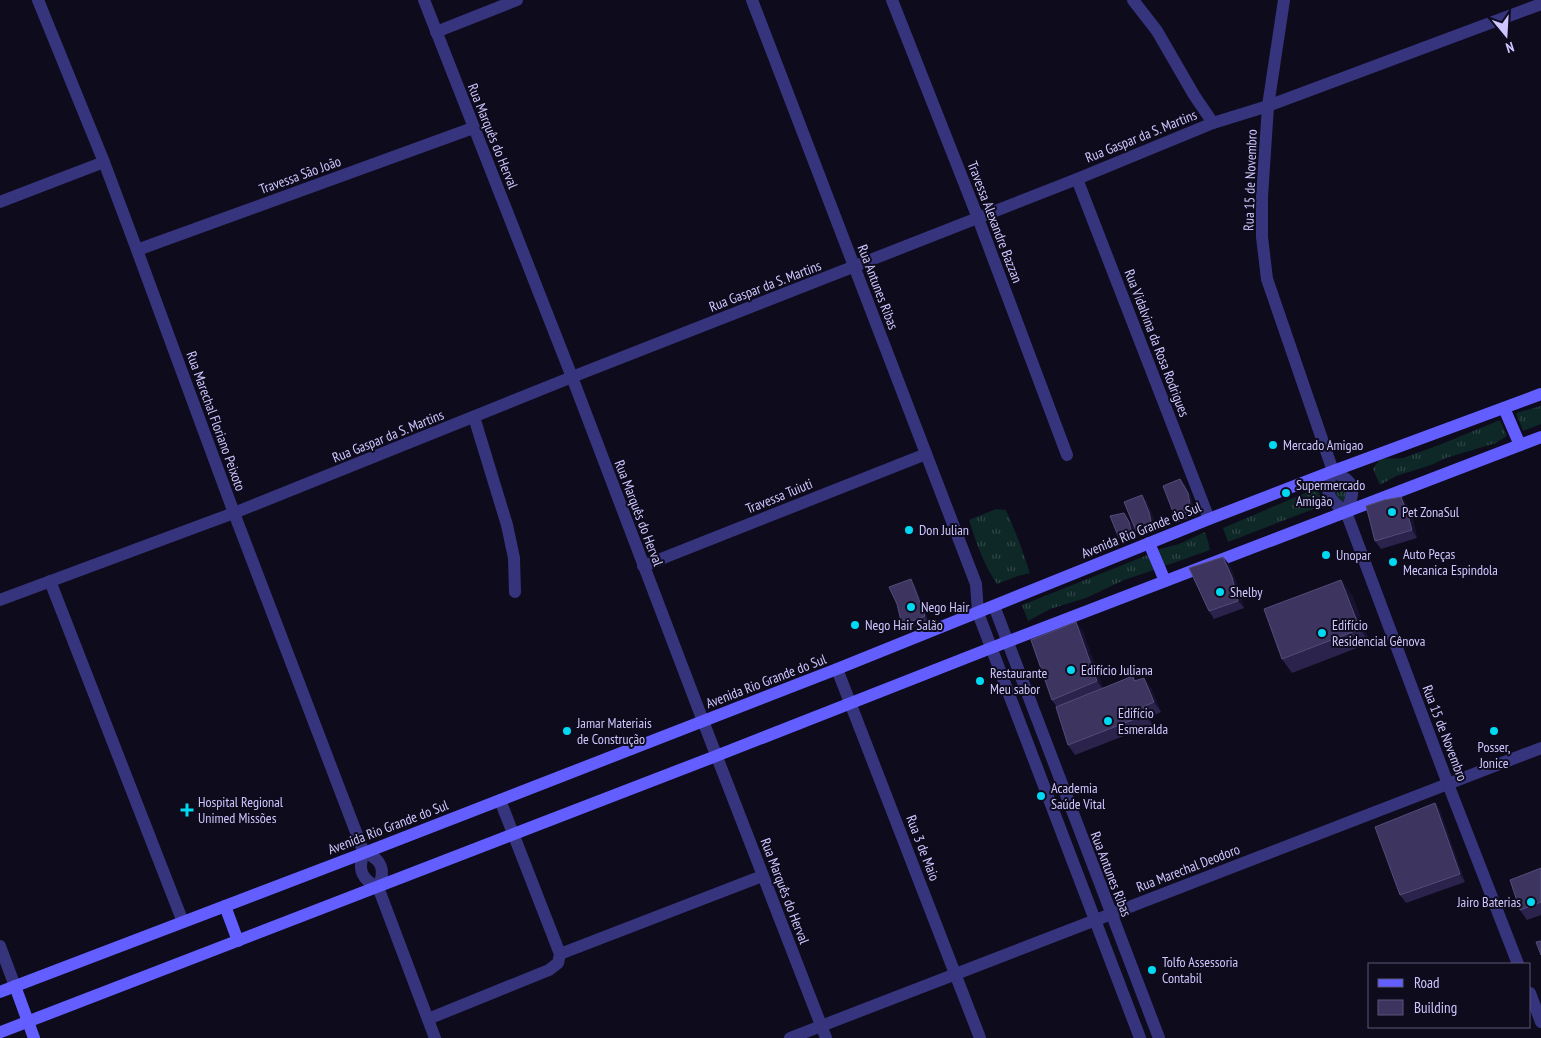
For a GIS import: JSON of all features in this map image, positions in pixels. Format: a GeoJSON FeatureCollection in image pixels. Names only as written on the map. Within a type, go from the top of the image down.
{"type":"FeatureCollection","features":[{"type":"Feature","properties":{"kind":"main road","name":"Avenida Rio Grande do Sul"},"geometry":{"type":"LineString","coordinates":[[0,992],[837,669],[1208,519],[1541,394]]}},
{"type":"Feature","properties":{"kind":"main road"},"geometry":{"type":"LineString","coordinates":[[1504,408],[1520,445]]}},
{"type":"Feature","properties":{"kind":"main road"},"geometry":{"type":"LineString","coordinates":[[1,1033],[991,648],[1541,437]]}},
{"type":"Feature","properties":{"kind":"main road"},"geometry":{"type":"LineString","coordinates":[[1149,543],[1165,582]]}},
{"type":"Feature","properties":{"kind":"main road"},"geometry":{"type":"LineString","coordinates":[[225,906],[238,941]]}},
{"type":"Feature","properties":{"kind":"main road"},"geometry":{"type":"LineString","coordinates":[[15,986],[34,1038]]}},
{"type":"Feature","properties":{"kind":"street","name":"Rua Marechal Floriano Peixoto"},"geometry":{"type":"LineString","coordinates":[[38,0],[138,250],[234,513],[364,853],[360,861],[361,872],[366,880],[378,887],[435,1038]]}},
{"type":"Feature","properties":{"kind":"street","name":"Rua Marquês do Herval"},"geometry":{"type":"LineString","coordinates":[[424,0],[572,378],[823,1032]]}},
{"type":"Feature","properties":{"kind":"street"},"geometry":{"type":"LineString","coordinates":[[436,32],[517,0]]}},
{"type":"Feature","properties":{"kind":"street","name":"Rua Antunes Ribas"},"geometry":{"type":"LineString","coordinates":[[752,0],[976,584],[978,613],[1140,1038]]}},
{"type":"Feature","properties":{"kind":"street","name":"Travessa Alexandre Bazzan"},"geometry":{"type":"LineString","coordinates":[[892,0],[978,218],[1067,455]]}},
{"type":"Feature","properties":{"kind":"street"},"geometry":{"type":"LineString","coordinates":[[1133,0],[1157,31],[1194,95],[1213,123]]}},
{"type":"Feature","properties":{"kind":"street","name":"Rua 15 de Novembro"},"geometry":{"type":"LineString","coordinates":[[1284,0],[1268,106],[1262,197],[1262,237],[1267,279],[1333,471],[1328,483],[1328,495],[1334,503],[1346,512],[1518,963]]}},
{"type":"Feature","properties":{"kind":"street","name":"Rua Gaspar da S. Martins"},"geometry":{"type":"LineString","coordinates":[[0,600],[234,513],[1213,123],[1268,106],[1541,4]]}},
{"type":"Feature","properties":{"kind":"street","name":"Travessa São João"},"geometry":{"type":"LineString","coordinates":[[138,250],[473,128]]}},
{"type":"Feature","properties":{"kind":"street"},"geometry":{"type":"LineString","coordinates":[[0,202],[104,162]]}},
{"type":"Feature","properties":{"kind":"street","name":"Rua Vidalvina da Rosa Rodrigues"},"geometry":{"type":"LineString","coordinates":[[1077,178],[1208,519]]}},
{"type":"Feature","properties":{"kind":"street"},"geometry":{"type":"LineString","coordinates":[[474,417],[507,525],[514,558],[515,592]]}},
{"type":"Feature","properties":{"kind":"street","name":"Travessa Tuiuti"},"geometry":{"type":"LineString","coordinates":[[643,566],[926,454]]}},
{"type":"Feature","properties":{"kind":"street"},"geometry":{"type":"LineString","coordinates":[[1333,471],[1346,478],[1352,486],[1353,496],[1346,512]]}},
{"type":"Feature","properties":{"kind":"street"},"geometry":{"type":"LineString","coordinates":[[50,582],[183,922]]}},
{"type":"Feature","properties":{"kind":"street","name":"Rua Antunes Ribas"},"geometry":{"type":"LineString","coordinates":[[976,584],[994,606],[1159,1038]]}},
{"type":"Feature","properties":{"kind":"street","name":"Rua 3 de Maio"},"geometry":{"type":"LineString","coordinates":[[837,669],[980,1038]]}},
{"type":"Feature","properties":{"kind":"street","name":"Rua Marechal Deodoro"},"geometry":{"type":"LineString","coordinates":[[790,1038],[823,1032],[956,974],[1541,748]]}},
{"type":"Feature","properties":{"kind":"street"},"geometry":{"type":"LineString","coordinates":[[428,1019],[549,970],[558,963],[560,954],[500,800]]}},
{"type":"Feature","properties":{"kind":"street","name":"Rua Marechal Floriano Peixoto"},"geometry":{"type":"LineString","coordinates":[[364,853],[378,860],[382,875],[378,887]]}},
{"type":"Feature","properties":{"kind":"street"},"geometry":{"type":"LineString","coordinates":[[560,954],[762,876]]}},
{"type":"Feature","properties":{"kind":"street"},"geometry":{"type":"LineString","coordinates":[[0,946],[15,986]]}},
{"type":"Feature","properties":{"kind":"street"},"geometry":{"type":"LineString","coordinates":[[1531,996],[1541,1022]]}},
{"type":"Feature","properties":{"kind":"green space"},"geometry":{"type":"Polygon","coordinates":[[[1541,406],[1541,424],[1523,431],[1516,413],[1541,406]]]}},
{"type":"Feature","properties":{"kind":"green space"},"geometry":{"type":"Polygon","coordinates":[[[1500,420],[1507,436],[1496,443],[1396,476],[1380,485],[1373,469],[1380,459],[1403,458],[1500,420]]]}},
{"type":"Feature","properties":{"kind":"green space"},"geometry":{"type":"Polygon","coordinates":[[[1335,477],[1349,488],[1344,503],[1337,501],[1332,480],[1335,477]]]}},
{"type":"Feature","properties":{"kind":"green space"},"geometry":{"type":"Polygon","coordinates":[[[1317,488],[1324,505],[1228,542],[1223,528],[1317,488]]]}},
{"type":"Feature","properties":{"kind":"green space"},"geometry":{"type":"Polygon","coordinates":[[[996,509],[1006,510],[1030,573],[997,584],[981,554],[969,520],[996,509]]]}},
{"type":"Feature","properties":{"kind":"green space"},"geometry":{"type":"Polygon","coordinates":[[[1205,532],[1210,550],[1162,567],[1156,550],[1179,544],[1205,532]]]}},
{"type":"Feature","properties":{"kind":"green space"},"geometry":{"type":"Polygon","coordinates":[[[1150,554],[1160,568],[1124,580],[1086,598],[1050,609],[1028,621],[1022,605],[1150,554]]]}},
{"type":"Feature","properties":{"kind":"building"},"geometry":{"type":"Polygon","coordinates":[[[1180,479],[1188,493],[1191,510],[1175,517],[1163,486],[1180,479]]]}},
{"type":"Feature","properties":{"kind":"building"},"geometry":{"type":"Polygon","coordinates":[[[1142,495],[1152,526],[1136,531],[1124,502],[1142,495]]]}},
{"type":"Feature","properties":{"kind":"building"},"geometry":{"type":"Polygon","coordinates":[[[1401,497],[1412,530],[1375,541],[1366,506],[1401,497]]]}},
{"type":"Feature","properties":{"kind":"building"},"geometry":{"type":"Polygon","coordinates":[[[1124,513],[1132,534],[1119,538],[1110,516],[1124,513]]]}},
{"type":"Feature","properties":{"kind":"building","name":"Shelby"},"geometry":{"type":"Polygon","coordinates":[[[1223,557],[1232,577],[1238,601],[1209,611],[1189,568],[1223,557]]]}},
{"type":"Feature","properties":{"kind":"building","name":"Nego Hair"},"geometry":{"type":"Polygon","coordinates":[[[911,579],[925,616],[902,625],[897,604],[889,587],[911,579]]]}},
{"type":"Feature","properties":{"kind":"building","name":"Edifício Residencial Gênova"},"geometry":{"type":"Polygon","coordinates":[[[1341,580],[1360,629],[1282,659],[1264,609],[1341,580]]]}},
{"type":"Feature","properties":{"kind":"building","name":"Edifício Juliana"},"geometry":{"type":"Polygon","coordinates":[[[1076,622],[1097,681],[1052,700],[1031,640],[1076,622]]]}},
{"type":"Feature","properties":{"kind":"building","name":"Edifício Esmeralda"},"geometry":{"type":"Polygon","coordinates":[[[1133,676],[1134,681],[1144,678],[1154,702],[1143,707],[1145,715],[1068,745],[1056,707],[1133,676]]]}},
{"type":"Feature","properties":{"kind":"building"},"geometry":{"type":"Polygon","coordinates":[[[1435,803],[1460,874],[1400,895],[1375,827],[1435,803]]]}},
{"type":"Feature","properties":{"kind":"building"},"geometry":{"type":"Polygon","coordinates":[[[1541,868],[1541,902],[1520,910],[1510,880],[1541,868]]]}},
{"type":"Feature","properties":{"kind":"building"},"geometry":{"type":"Polygon","coordinates":[[[1541,941],[1541,955],[1536,942],[1541,941]]]}},
{"type":"Feature","properties":{"kind":"place","name":"Mercado Amigao"},"geometry":{"type":"Point","coordinates":[1273,445]}},
{"type":"Feature","properties":{"kind":"place","name":"Supermercado Amigão"},"geometry":{"type":"Point","coordinates":[1286,493]}},
{"type":"Feature","properties":{"kind":"place","name":"Pet ZonaSul"},"geometry":{"type":"Point","coordinates":[1392,512]}},
{"type":"Feature","properties":{"kind":"place","name":"Don Julian"},"geometry":{"type":"Point","coordinates":[909,530]}},
{"type":"Feature","properties":{"kind":"place","name":"Unopar"},"geometry":{"type":"Point","coordinates":[1326,555]}},
{"type":"Feature","properties":{"kind":"place","name":"Auto Peças Mecanica Espindola"},"geometry":{"type":"Point","coordinates":[1393,562]}},
{"type":"Feature","properties":{"kind":"place","name":"Shelby"},"geometry":{"type":"Point","coordinates":[1220,592]}},
{"type":"Feature","properties":{"kind":"place","name":"Nego Hair"},"geometry":{"type":"Point","coordinates":[911,607]}},
{"type":"Feature","properties":{"kind":"place","name":"Nego Hair Salão"},"geometry":{"type":"Point","coordinates":[855,625]}},
{"type":"Feature","properties":{"kind":"place","name":"Edifício Residencial Gênova"},"geometry":{"type":"Point","coordinates":[1322,633]}},
{"type":"Feature","properties":{"kind":"place","name":"Edifício Juliana"},"geometry":{"type":"Point","coordinates":[1071,670]}},
{"type":"Feature","properties":{"kind":"place","name":"Restaurante Meu sabor"},"geometry":{"type":"Point","coordinates":[980,681]}},
{"type":"Feature","properties":{"kind":"place","name":"Edifício Esmeralda"},"geometry":{"type":"Point","coordinates":[1108,721]}},
{"type":"Feature","properties":{"kind":"place","name":"Jamar Materiais de Construção"},"geometry":{"type":"Point","coordinates":[567,731]}},
{"type":"Feature","properties":{"kind":"place","name":"Posser, Jonice"},"geometry":{"type":"Point","coordinates":[1494,731]}},
{"type":"Feature","properties":{"kind":"place","name":"Academia Saúde Vital"},"geometry":{"type":"Point","coordinates":[1041,796]}},
{"type":"Feature","properties":{"kind":"place","name":"Hospital Regional Unimed Missões"},"geometry":{"type":"Point","coordinates":[187,810]}},
{"type":"Feature","properties":{"kind":"place","name":"Jairo Baterias"},"geometry":{"type":"Point","coordinates":[1531,902]}},
{"type":"Feature","properties":{"kind":"place","name":"Tolfo Assessoria Contabil"},"geometry":{"type":"Point","coordinates":[1152,970]}}]}
